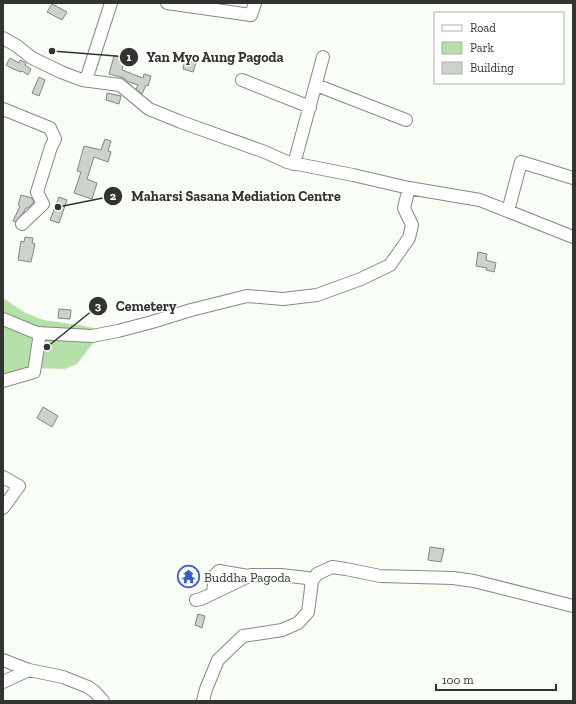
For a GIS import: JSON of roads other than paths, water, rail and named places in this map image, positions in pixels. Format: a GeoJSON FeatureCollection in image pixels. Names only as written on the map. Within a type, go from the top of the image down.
{"type":"FeatureCollection","features":[{"type":"Feature","properties":{"kind":"street"},"geometry":{"type":"LineString","coordinates":[[86,80],[111,3]]}},
{"type":"Feature","properties":{"kind":"street"},"geometry":{"type":"LineString","coordinates":[[167,3],[251,15],[255,3]]}},
{"type":"Feature","properties":{"kind":"street"},"geometry":{"type":"LineString","coordinates":[[3,38],[17,46],[32,58],[61,72],[82,80],[120,86],[149,108],[181,122],[265,152],[287,162],[409,188],[480,200],[573,237]]}},
{"type":"Feature","properties":{"kind":"street"},"geometry":{"type":"LineString","coordinates":[[294,164],[323,58]]}},
{"type":"Feature","properties":{"kind":"street"},"geometry":{"type":"LineString","coordinates":[[242,80],[310,106]]}},
{"type":"Feature","properties":{"kind":"street"},"geometry":{"type":"LineString","coordinates":[[316,85],[406,120]]}},
{"type":"Feature","properties":{"kind":"street"},"geometry":{"type":"LineString","coordinates":[[3,109],[50,128],[55,139],[51,147],[37,192],[43,204],[22,224]]}},
{"type":"Feature","properties":{"kind":"street"},"geometry":{"type":"LineString","coordinates":[[508,211],[521,162],[573,178]]}},
{"type":"Feature","properties":{"kind":"street"},"geometry":{"type":"LineString","coordinates":[[3,319],[37,333],[92,336],[118,331],[247,296],[283,299],[317,295],[361,279],[390,265],[409,238],[412,225],[404,208],[409,188]]}},
{"type":"Feature","properties":{"kind":"street"},"geometry":{"type":"LineString","coordinates":[[3,381],[34,372],[40,333]]}},
{"type":"Feature","properties":{"kind":"street"},"geometry":{"type":"LineString","coordinates":[[3,477],[19,486],[3,508]]}},
{"type":"Feature","properties":{"kind":"street"},"geometry":{"type":"LineString","coordinates":[[203,701],[206,689],[218,660],[243,636],[282,630],[298,623],[308,612],[312,581],[317,574],[332,567],[380,576],[453,578],[474,581],[573,606]]}},
{"type":"Feature","properties":{"kind":"street"},"geometry":{"type":"LineString","coordinates":[[213,593],[215,575],[219,571],[248,576]]}},
{"type":"Feature","properties":{"kind":"street"},"geometry":{"type":"LineString","coordinates":[[196,600],[251,575],[281,574],[307,578],[312,581]]}},
{"type":"Feature","properties":{"kind":"street"},"geometry":{"type":"LineString","coordinates":[[3,660],[30,670],[63,677],[88,687],[103,701]]}},
{"type":"Feature","properties":{"kind":"street"},"geometry":{"type":"LineString","coordinates":[[3,682],[30,670]]}},
{"type":"Feature","properties":{"kind":"place","name":"Yan Myo Aung Pagoda"},"geometry":{"type":"Point","coordinates":[52,51]}},
{"type":"Feature","properties":{"kind":"place","name":"Maharsi Sasana Mediation Centre"},"geometry":{"type":"Point","coordinates":[58,207]}},
{"type":"Feature","properties":{"kind":"place","name":"Cemetery"},"geometry":{"type":"Point","coordinates":[47,347]}},
{"type":"Feature","properties":{"kind":"place","name":"Buddha Pagoda"},"geometry":{"type":"Point","coordinates":[189,577]}}]}
